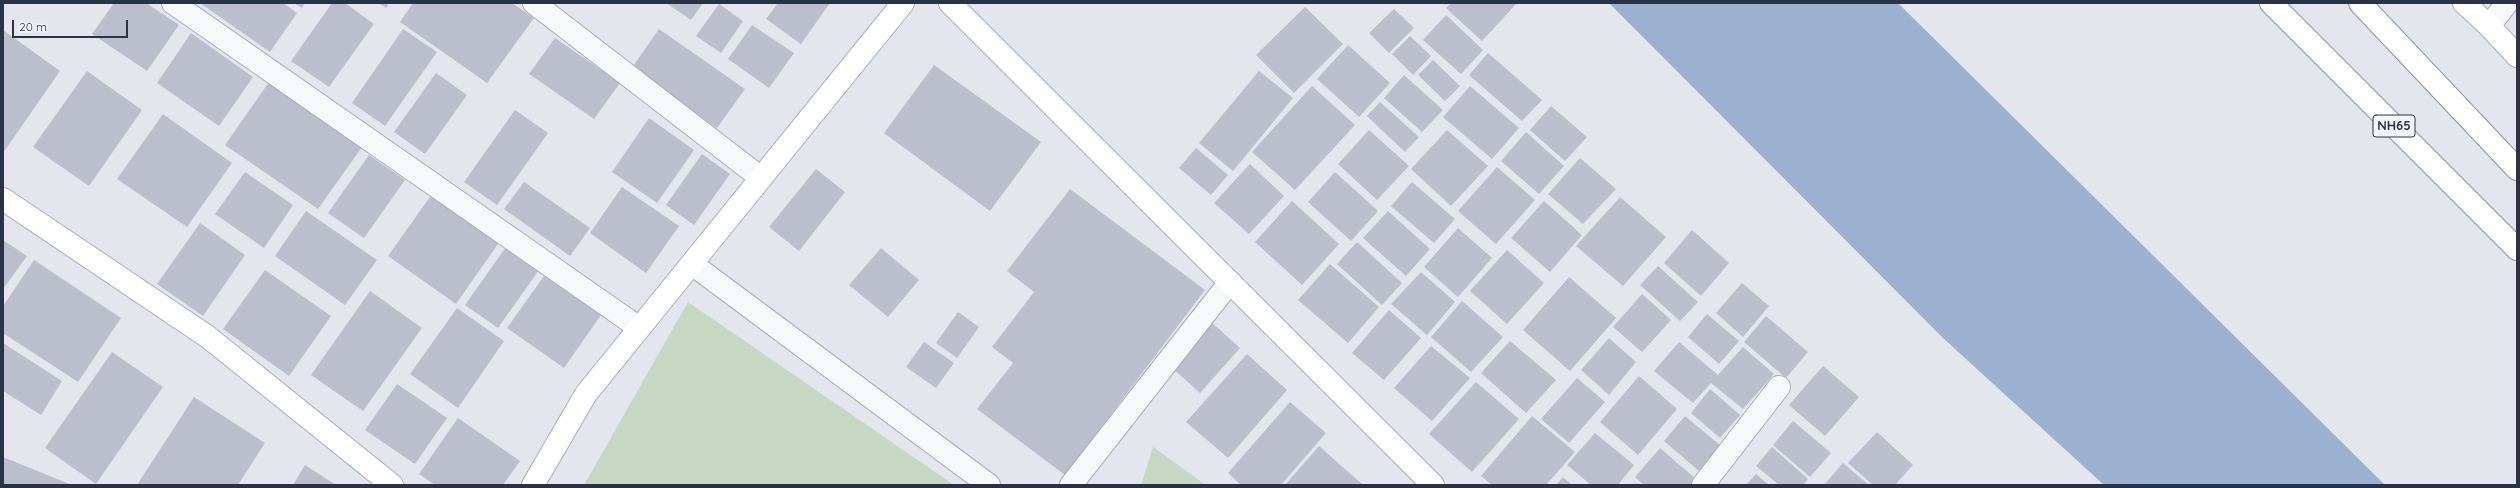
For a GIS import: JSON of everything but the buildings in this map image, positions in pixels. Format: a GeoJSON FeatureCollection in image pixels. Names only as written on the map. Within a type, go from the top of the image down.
{"type":"FeatureCollection","features":[{"type":"Feature","properties":{"kind":"main road"},"geometry":{"type":"LineString","coordinates":[[533,485],[586,394],[638,327],[692,264],[903,3]]}},
{"type":"Feature","properties":{"kind":"main road"},"geometry":{"type":"LineString","coordinates":[[950,3],[1433,485]]}},
{"type":"Feature","properties":{"kind":"main road","name":"NH65"},"geometry":{"type":"LineString","coordinates":[[2271,3],[2517,249]]}},
{"type":"Feature","properties":{"kind":"main road"},"geometry":{"type":"LineString","coordinates":[[2360,3],[2517,169]]}},
{"type":"Feature","properties":{"kind":"main road"},"geometry":{"type":"LineString","coordinates":[[2464,3],[2489,26],[2517,56]]}},
{"type":"Feature","properties":{"kind":"main road"},"geometry":{"type":"LineString","coordinates":[[3,199],[208,337],[392,485]]}},
{"type":"Feature","properties":{"kind":"street"},"geometry":{"type":"LineString","coordinates":[[534,3],[762,178]]}},
{"type":"Feature","properties":{"kind":"street"},"geometry":{"type":"LineString","coordinates":[[2489,26],[2507,3]]}},
{"type":"Feature","properties":{"kind":"street"},"geometry":{"type":"LineString","coordinates":[[180,5],[638,327]]}},
{"type":"Feature","properties":{"kind":"street"},"geometry":{"type":"LineString","coordinates":[[692,264],[989,485]]}},
{"type":"Feature","properties":{"kind":"street"},"geometry":{"type":"LineString","coordinates":[[1071,485],[1230,282]]}},
{"type":"Feature","properties":{"kind":"street"},"geometry":{"type":"LineString","coordinates":[[1703,485],[1779,387]]}},
{"type":"Feature","properties":{"kind":"green space"},"geometry":{"type":"Polygon","coordinates":[[[688,302],[954,485],[584,485],[688,302]]]}},
{"type":"Feature","properties":{"kind":"green space"},"geometry":{"type":"Polygon","coordinates":[[[1153,447],[1206,485],[1141,485],[1153,447]]]}},
{"type":"Feature","properties":{"kind":"water"},"geometry":{"type":"Polygon","coordinates":[[[1609,3],[1898,3],[2385,485],[2104,485],[1943,338],[1609,3]]]}}]}
